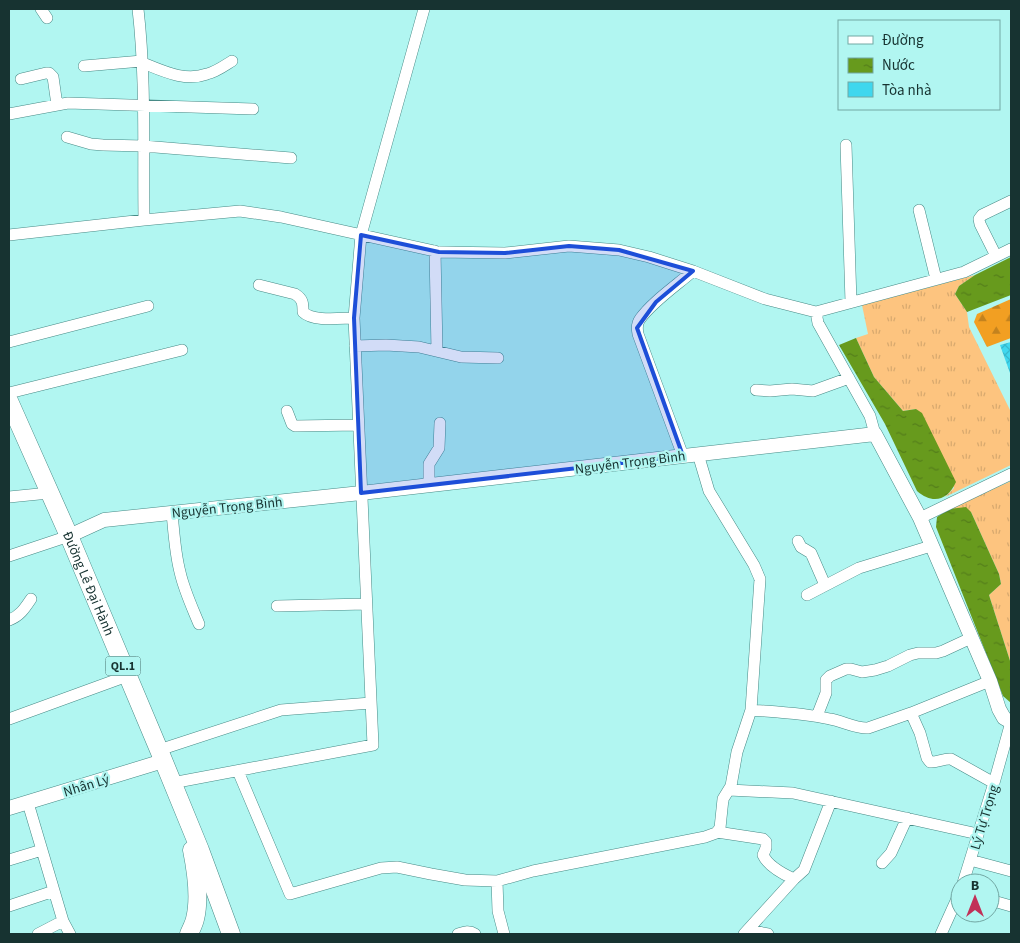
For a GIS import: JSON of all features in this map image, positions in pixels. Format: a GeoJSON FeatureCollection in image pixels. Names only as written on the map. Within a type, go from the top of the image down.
{"type":"FeatureCollection","features":[{"type":"Feature","properties":{"kind":"main road","name":"Đường Lê Đại Hành"},"geometry":{"type":"LineString","coordinates":[[9,401],[69,536],[161,755],[200,850],[231,934]]}},
{"type":"Feature","properties":{"kind":"main road"},"geometry":{"type":"LineString","coordinates":[[181,804],[195,863],[197,898],[195,920],[189,934]]}},
{"type":"Feature","properties":{"kind":"main road"},"geometry":{"type":"LineString","coordinates":[[218,901],[225,934]]}},
{"type":"Feature","properties":{"kind":"street"},"geometry":{"type":"LineString","coordinates":[[138,9],[144,106],[144,220]]}},
{"type":"Feature","properties":{"kind":"street"},"geometry":{"type":"LineString","coordinates":[[172,783],[372,745],[354,318],[361,235],[424,9]]}},
{"type":"Feature","properties":{"kind":"street"},"geometry":{"type":"LineString","coordinates":[[84,66],[142,62],[173,75],[193,77],[212,72],[232,61]]}},
{"type":"Feature","properties":{"kind":"street"},"geometry":{"type":"LineString","coordinates":[[21,79],[46,72],[49,73],[53,77],[57,105]]}},
{"type":"Feature","properties":{"kind":"street"},"geometry":{"type":"LineString","coordinates":[[9,114],[68,103],[254,109]]}},
{"type":"Feature","properties":{"kind":"street"},"geometry":{"type":"LineString","coordinates":[[67,137],[103,146],[143,146],[291,158]]}},
{"type":"Feature","properties":{"kind":"street"},"geometry":{"type":"LineString","coordinates":[[846,145],[850,302]]}},
{"type":"Feature","properties":{"kind":"street"},"geometry":{"type":"LineString","coordinates":[[996,256],[979,219],[982,215],[1011,201]]}},
{"type":"Feature","properties":{"kind":"street"},"geometry":{"type":"LineString","coordinates":[[919,210],[936,279]]}},
{"type":"Feature","properties":{"kind":"street"},"geometry":{"type":"LineString","coordinates":[[9,235],[240,211],[280,217],[435,251],[505,253],[569,246],[619,250],[693,271],[765,299],[816,312],[964,272],[1011,249]]}},
{"type":"Feature","properties":{"kind":"street"},"geometry":{"type":"LineString","coordinates":[[435,251],[437,351]]}},
{"type":"Feature","properties":{"kind":"street"},"geometry":{"type":"LineString","coordinates":[[682,456],[637,328],[641,318],[656,302],[693,271]]}},
{"type":"Feature","properties":{"kind":"street"},"geometry":{"type":"LineString","coordinates":[[259,285],[296,294],[302,301],[303,312],[308,316],[319,318],[354,318]]}},
{"type":"Feature","properties":{"kind":"street"},"geometry":{"type":"LineString","coordinates":[[9,342],[148,306]]}},
{"type":"Feature","properties":{"kind":"street"},"geometry":{"type":"LineString","coordinates":[[816,312],[818,323],[870,416],[875,434],[920,518],[990,681],[999,709],[1004,718],[1011,722]]}},
{"type":"Feature","properties":{"kind":"street"},"geometry":{"type":"LineString","coordinates":[[355,346],[419,347],[461,356],[498,358]]}},
{"type":"Feature","properties":{"kind":"street"},"geometry":{"type":"LineString","coordinates":[[9,393],[182,350]]}},
{"type":"Feature","properties":{"kind":"street"},"geometry":{"type":"LineString","coordinates":[[756,390],[792,389],[813,392],[849,378]]}},
{"type":"Feature","properties":{"kind":"street"},"geometry":{"type":"LineString","coordinates":[[287,411],[292,424],[295,426],[358,425]]}},
{"type":"Feature","properties":{"kind":"street"},"geometry":{"type":"LineString","coordinates":[[429,485],[429,464],[439,448],[440,423]]}},
{"type":"Feature","properties":{"kind":"street","name":"Nguyễn Trọng Bình"},"geometry":{"type":"LineString","coordinates":[[69,536],[104,520],[875,434]]}},
{"type":"Feature","properties":{"kind":"street"},"geometry":{"type":"LineString","coordinates":[[698,454],[709,491],[754,565],[759,575],[760,588],[751,710],[737,752],[729,790],[723,799],[720,828],[717,832]]}},
{"type":"Feature","properties":{"kind":"street"},"geometry":{"type":"LineString","coordinates":[[920,518],[1011,474]]}},
{"type":"Feature","properties":{"kind":"street"},"geometry":{"type":"LineString","coordinates":[[9,497],[50,492]]}},
{"type":"Feature","properties":{"kind":"street"},"geometry":{"type":"LineString","coordinates":[[172,513],[180,571],[186,594],[199,624]]}},
{"type":"Feature","properties":{"kind":"street"},"geometry":{"type":"LineString","coordinates":[[9,556],[69,536]]}},
{"type":"Feature","properties":{"kind":"street"},"geometry":{"type":"LineString","coordinates":[[798,541],[801,547],[811,553],[826,586]]}},
{"type":"Feature","properties":{"kind":"street"},"geometry":{"type":"LineString","coordinates":[[808,595],[869,564],[932,546]]}},
{"type":"Feature","properties":{"kind":"street"},"geometry":{"type":"LineString","coordinates":[[9,620],[22,612],[31,599]]}},
{"type":"Feature","properties":{"kind":"street"},"geometry":{"type":"LineString","coordinates":[[277,606],[366,604]]}},
{"type":"Feature","properties":{"kind":"street"},"geometry":{"type":"LineString","coordinates":[[817,716],[826,693],[826,680],[830,676],[846,669],[862,672],[875,670],[888,666],[910,654],[936,653],[971,638]]}},
{"type":"Feature","properties":{"kind":"street"},"geometry":{"type":"LineString","coordinates":[[9,719],[127,676]]}},
{"type":"Feature","properties":{"kind":"street"},"geometry":{"type":"LineString","coordinates":[[751,710],[817,716],[861,728],[868,728],[990,681]]}},
{"type":"Feature","properties":{"kind":"street"},"geometry":{"type":"LineString","coordinates":[[161,755],[282,710],[370,703]]}},
{"type":"Feature","properties":{"kind":"street"},"geometry":{"type":"LineString","coordinates":[[911,713],[930,762],[951,759],[994,783]]}},
{"type":"Feature","properties":{"kind":"street","name":"Lý Tự Trọng"},"geometry":{"type":"LineString","coordinates":[[966,873],[1011,722]]}},
{"type":"Feature","properties":{"kind":"street","name":"Nhân Lý"},"geometry":{"type":"LineString","coordinates":[[9,808],[161,755]]}},
{"type":"Feature","properties":{"kind":"street"},"geometry":{"type":"LineString","coordinates":[[238,770],[290,894],[390,866],[466,880],[497,880],[533,871],[705,837],[717,832],[763,839],[766,842],[763,857],[775,868],[794,879]]}},
{"type":"Feature","properties":{"kind":"street"},"geometry":{"type":"LineString","coordinates":[[729,790],[793,793],[978,834]]}},
{"type":"Feature","properties":{"kind":"street"},"geometry":{"type":"LineString","coordinates":[[746,932],[804,870],[831,801]]}},
{"type":"Feature","properties":{"kind":"street"},"geometry":{"type":"LineString","coordinates":[[28,802],[63,921],[70,934]]}},
{"type":"Feature","properties":{"kind":"street"},"geometry":{"type":"LineString","coordinates":[[882,863],[891,853],[907,818]]}},
{"type":"Feature","properties":{"kind":"street"},"geometry":{"type":"LineString","coordinates":[[9,860],[42,850]]}},
{"type":"Feature","properties":{"kind":"street"},"geometry":{"type":"LineString","coordinates":[[970,860],[1011,871]]}},
{"type":"Feature","properties":{"kind":"street"},"geometry":{"type":"LineString","coordinates":[[497,880],[498,911],[504,934]]}},
{"type":"Feature","properties":{"kind":"street"},"geometry":{"type":"LineString","coordinates":[[9,906],[54,891]]}},
{"type":"Feature","properties":{"kind":"street"},"geometry":{"type":"LineString","coordinates":[[941,934],[950,914]]}},
{"type":"Feature","properties":{"kind":"street"},"geometry":{"type":"LineString","coordinates":[[38,934],[63,921]]}},
{"type":"Feature","properties":{"kind":"street"},"geometry":{"type":"LineString","coordinates":[[458,934],[467,931],[475,934]]}},
{"type":"Feature","properties":{"kind":"street"},"geometry":{"type":"LineString","coordinates":[[746,932],[768,934]]}},
{"type":"Feature","properties":{"kind":"highlighted area"},"geometry":{"type":"Polygon","coordinates":[[[361,235],[439,252],[505,253],[569,246],[619,250],[693,271],[656,302],[637,328],[683,456],[361,493],[354,318],[361,235]]]}},
{"type":"Feature","properties":{"kind":"green space"},"geometry":{"type":"Polygon","coordinates":[[[975,275],[959,286],[955,294],[967,312],[969,327],[1011,412],[1011,465],[945,497],[954,488],[916,409],[903,411],[874,377],[856,338],[868,334],[862,305],[975,275]]]}},
{"type":"Feature","properties":{"kind":"green space"},"geometry":{"type":"Polygon","coordinates":[[[1011,299],[1011,338],[987,347],[974,322],[977,314],[1011,299]]]}},
{"type":"Feature","properties":{"kind":"green space"},"geometry":{"type":"Polygon","coordinates":[[[1011,481],[1011,664],[989,595],[1001,584],[999,574],[971,512],[949,509],[1011,481]]]}},
{"type":"Feature","properties":{"kind":"water"},"geometry":{"type":"Polygon","coordinates":[[[1011,257],[1011,295],[967,312],[955,294],[959,286],[975,275],[1011,257]]]}},
{"type":"Feature","properties":{"kind":"water"},"geometry":{"type":"Polygon","coordinates":[[[856,338],[874,377],[903,411],[916,409],[922,413],[956,482],[949,493],[944,496],[934,499],[917,491],[885,424],[839,345],[856,338]]]}},
{"type":"Feature","properties":{"kind":"water"},"geometry":{"type":"Polygon","coordinates":[[[966,507],[971,512],[999,574],[1001,584],[989,595],[1011,664],[1011,703],[1003,696],[936,527],[937,517],[949,509],[966,507]]]}},
{"type":"Feature","properties":{"kind":"building"},"geometry":{"type":"Polygon","coordinates":[[[1011,342],[1011,372],[1010,373],[1000,345],[1011,342]]]}}]}
